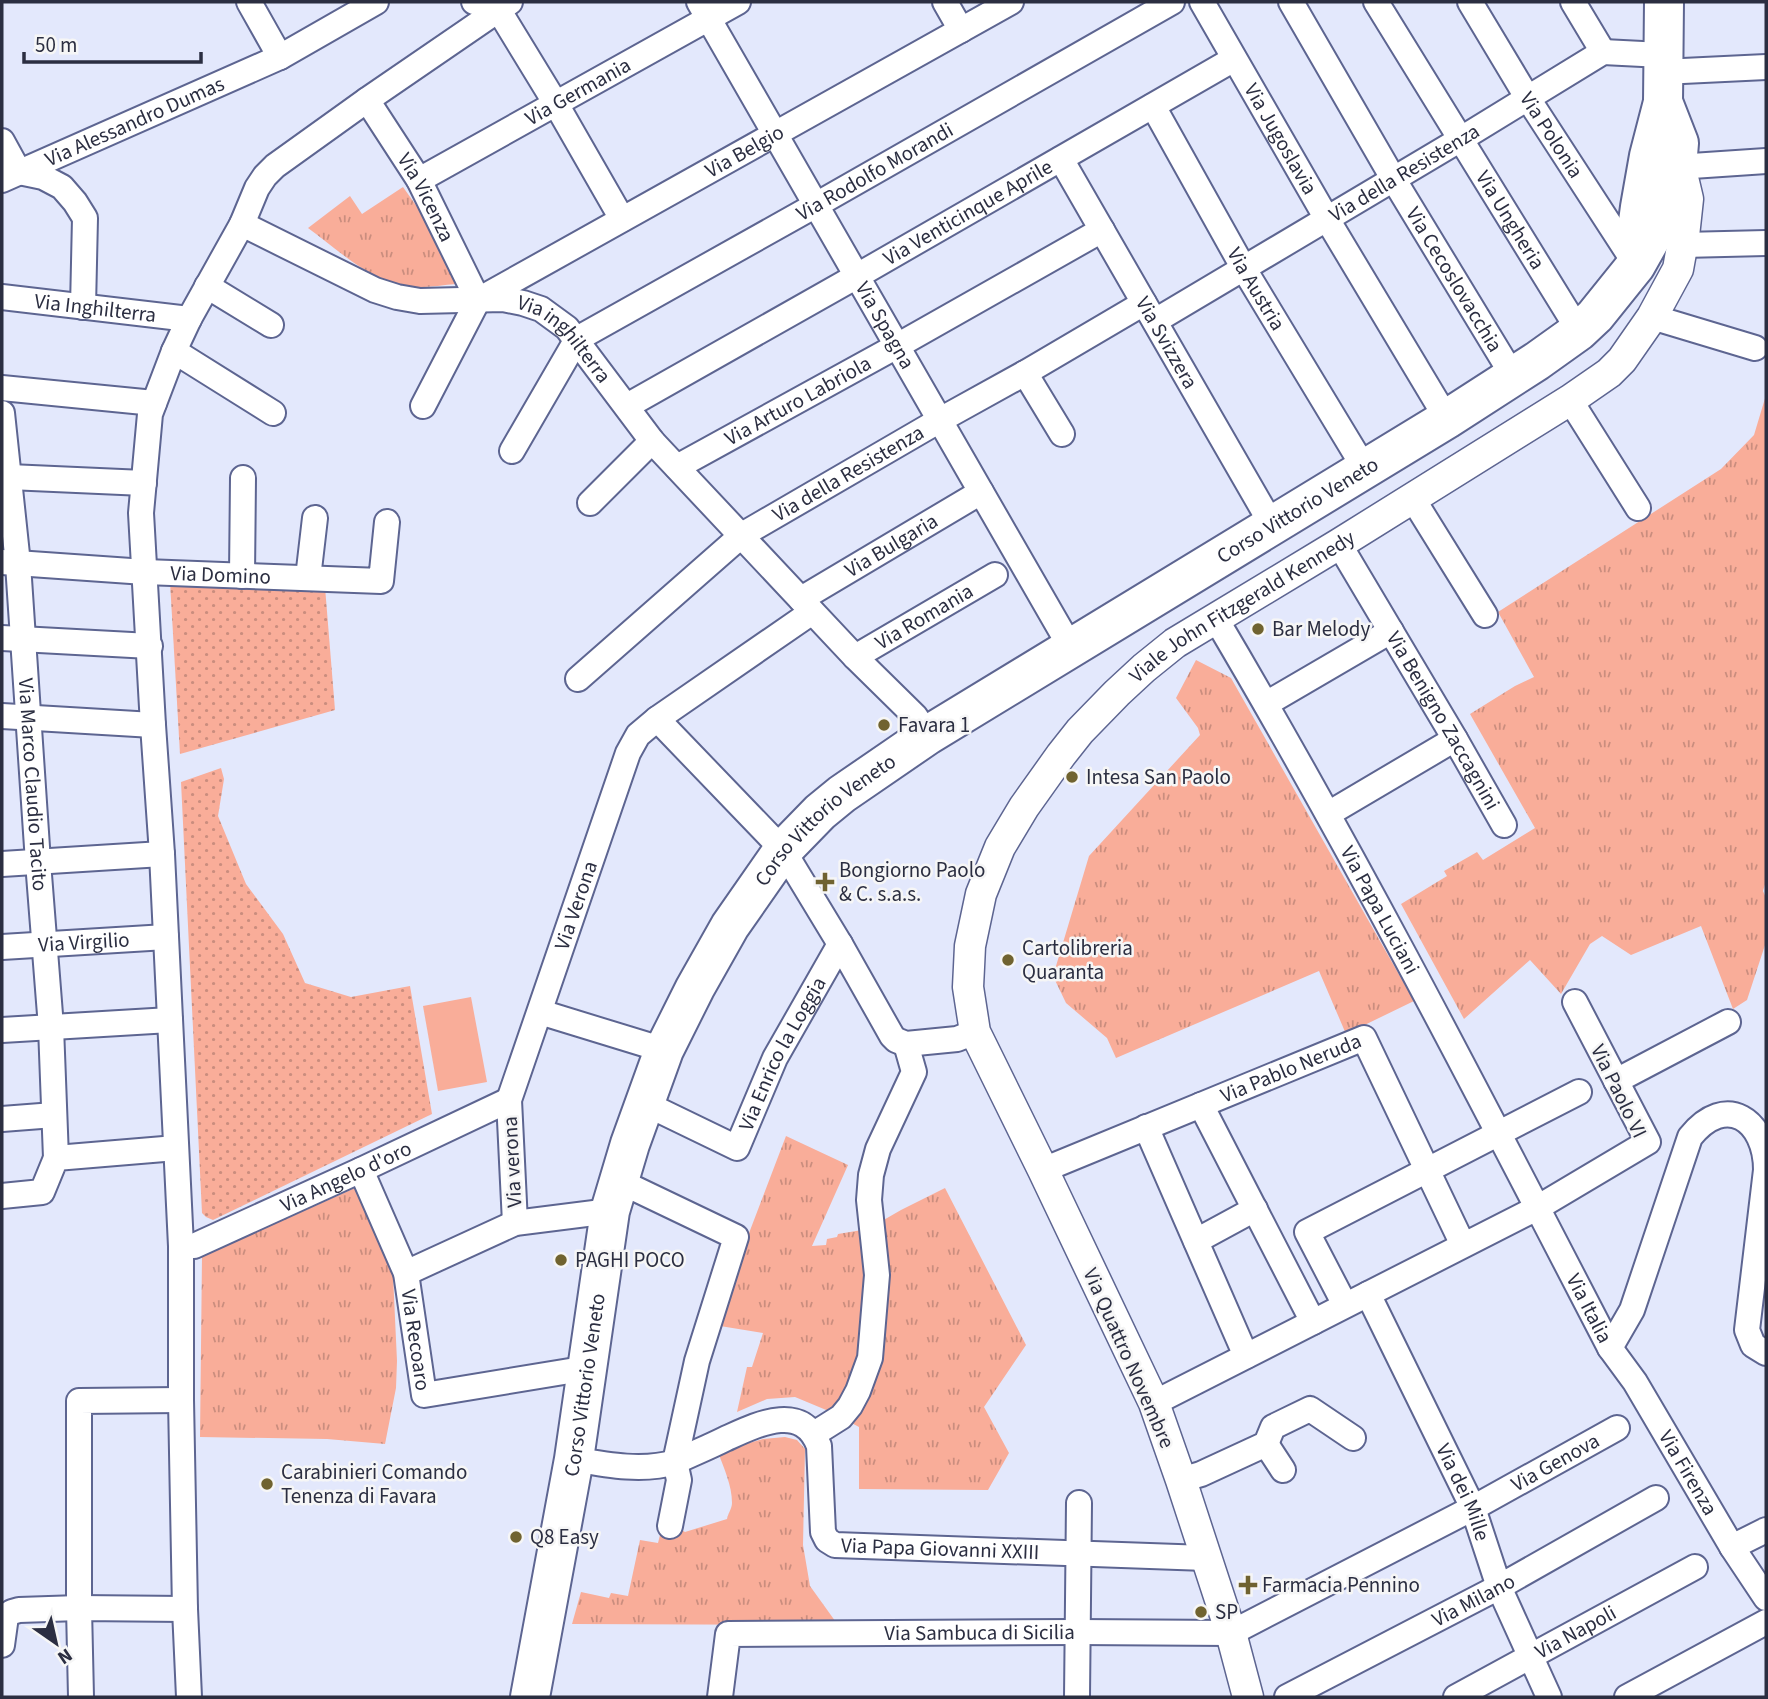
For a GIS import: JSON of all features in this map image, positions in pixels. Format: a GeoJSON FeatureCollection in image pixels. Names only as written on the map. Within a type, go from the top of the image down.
{"type":"FeatureCollection","features":[{"type":"Feature","properties":{"kind":"main road"},"geometry":{"type":"LineString","coordinates":[[1662,76],[1664,2]]}},
{"type":"Feature","properties":{"kind":"main road","name":"Corso Vittorio Veneto"},"geometry":{"type":"LineString","coordinates":[[530,1697],[574,1459],[615,1196],[644,1102],[664,1050],[730,926],[783,850],[842,794],[928,735],[1447,419],[1579,331],[1636,265],[1663,217],[1672,194],[1663,166],[1679,143],[1662,76]]}},
{"type":"Feature","properties":{"kind":"street"},"geometry":{"type":"LineString","coordinates":[[249,2],[280,57]]}},
{"type":"Feature","properties":{"kind":"street","name":"Via Alessandro Dumas"},"geometry":{"type":"LineString","coordinates":[[10,176],[280,57],[376,2]]}},
{"type":"Feature","properties":{"kind":"street","name":"Via Germania"},"geometry":{"type":"LineString","coordinates":[[419,180],[556,104],[704,10],[738,2]]}},
{"type":"Feature","properties":{"kind":"street"},"geometry":{"type":"LineString","coordinates":[[945,2],[961,30]]}},
{"type":"Feature","properties":{"kind":"street","name":"Via Belgio"},"geometry":{"type":"LineString","coordinates":[[478,300],[1011,2]]}},
{"type":"Feature","properties":{"kind":"street","name":"Via Rodolfo Morandi"},"geometry":{"type":"LineString","coordinates":[[577,339],[1172,2]]}},
{"type":"Feature","properties":{"kind":"street","name":"Via Jugoslavia"},"geometry":{"type":"LineString","coordinates":[[1202,2],[1447,419]]}},
{"type":"Feature","properties":{"kind":"street","name":"Via Cecoslovacchia"},"geometry":{"type":"LineString","coordinates":[[1291,2],[1394,180],[1513,376]]}},
{"type":"Feature","properties":{"kind":"street","name":"Via Ungheria"},"geometry":{"type":"LineString","coordinates":[[1377,2],[1579,331]]}},
{"type":"Feature","properties":{"kind":"street","name":"Via Polonia"},"geometry":{"type":"LineString","coordinates":[[1470,2],[1527,97],[1636,265]]}},
{"type":"Feature","properties":{"kind":"street"},"geometry":{"type":"LineString","coordinates":[[1573,2],[1603,52],[1662,76],[1766,67]]}},
{"type":"Feature","properties":{"kind":"street"},"geometry":{"type":"LineString","coordinates":[[190,1697],[185,1609],[181,1247],[162,854],[141,513],[150,414],[189,319],[242,224],[257,188],[270,171],[494,4],[556,104],[622,219]]}},
{"type":"Feature","properties":{"kind":"street","name":"Via Spagna"},"geometry":{"type":"LineString","coordinates":[[704,10],[1072,648]]}},
{"type":"Feature","properties":{"kind":"street","name":"Via della Resistenza"},"geometry":{"type":"LineString","coordinates":[[578,679],[742,535],[1025,373],[1244,269],[1603,52]]}},
{"type":"Feature","properties":{"kind":"street","name":"Via Venticinque Aprile"},"geometry":{"type":"LineString","coordinates":[[627,406],[1234,59]]}},
{"type":"Feature","properties":{"kind":"street","name":"Via Vicenza"},"geometry":{"type":"LineString","coordinates":[[367,100],[419,180],[478,300]]}},
{"type":"Feature","properties":{"kind":"street","name":"Via Austria"},"geometry":{"type":"LineString","coordinates":[[1153,106],[1244,269],[1365,469]]}},
{"type":"Feature","properties":{"kind":"street"},"geometry":{"type":"LineString","coordinates":[[2,141],[10,176],[43,177],[62,187],[85,218],[83,307]]}},
{"type":"Feature","properties":{"kind":"street","name":"Via Svizzera"},"geometry":{"type":"LineString","coordinates":[[1061,159],[1272,525]]}},
{"type":"Feature","properties":{"kind":"street"},"geometry":{"type":"LineString","coordinates":[[1663,166],[1766,161]]}},
{"type":"Feature","properties":{"kind":"street","name":"Viale John Fitzgerald Kennedy"},"geometry":{"type":"LineString","coordinates":[[975,1032],[968,986],[970,946],[981,894],[1000,848],[1024,807],[1080,731],[1117,693],[1175,643],[1413,499],[1609,373],[1622,360],[1652,317],[1678,269],[1688,199],[1684,182],[1663,166]]}},
{"type":"Feature","properties":{"kind":"street","name":"Via inghilterra"},"geometry":{"type":"LineString","coordinates":[[242,224],[375,290],[420,301],[503,299],[541,309],[567,328],[652,441],[806,606],[915,716],[928,735]]}},
{"type":"Feature","properties":{"kind":"street","name":"Via Arturo Labriola"},"geometry":{"type":"LineString","coordinates":[[677,467],[1102,230]]}},
{"type":"Feature","properties":{"kind":"street"},"geometry":{"type":"LineString","coordinates":[[1682,245],[1766,243]]}},
{"type":"Feature","properties":{"kind":"street"},"geometry":{"type":"LineString","coordinates":[[1636,265],[1648,285],[1669,288]]}},
{"type":"Feature","properties":{"kind":"street"},"geometry":{"type":"LineString","coordinates":[[207,286],[271,325]]}},
{"type":"Feature","properties":{"kind":"street","name":"Via Inghilterra"},"geometry":{"type":"LineString","coordinates":[[2,297],[189,319]]}},
{"type":"Feature","properties":{"kind":"street"},"geometry":{"type":"LineString","coordinates":[[423,407],[478,300]]}},
{"type":"Feature","properties":{"kind":"street"},"geometry":{"type":"LineString","coordinates":[[1652,317],[1755,348]]}},
{"type":"Feature","properties":{"kind":"street"},"geometry":{"type":"LineString","coordinates":[[512,451],[577,339]]}},
{"type":"Feature","properties":{"kind":"street"},"geometry":{"type":"LineString","coordinates":[[174,351],[273,413]]}},
{"type":"Feature","properties":{"kind":"street"},"geometry":{"type":"LineString","coordinates":[[1025,373],[1062,434]]}},
{"type":"Feature","properties":{"kind":"street"},"geometry":{"type":"LineString","coordinates":[[2,388],[154,403]]}},
{"type":"Feature","properties":{"kind":"street"},"geometry":{"type":"LineString","coordinates":[[1570,400],[1639,508]]}},
{"type":"Feature","properties":{"kind":"street","name":"Via Marco Claudio Tacito"},"geometry":{"type":"LineString","coordinates":[[2,413],[9,477],[12,638],[28,717],[51,1027],[56,1158]]}},
{"type":"Feature","properties":{"kind":"street"},"geometry":{"type":"LineString","coordinates":[[590,503],[652,441]]}},
{"type":"Feature","properties":{"kind":"street"},"geometry":{"type":"LineString","coordinates":[[9,477],[144,483]]}},
{"type":"Feature","properties":{"kind":"street"},"geometry":{"type":"LineString","coordinates":[[242,576],[243,478]]}},
{"type":"Feature","properties":{"kind":"street","name":"Via Bulgaria"},"geometry":{"type":"LineString","coordinates":[[806,606],[981,492]]}},
{"type":"Feature","properties":{"kind":"street"},"geometry":{"type":"LineString","coordinates":[[1413,499],[1485,615]]}},
{"type":"Feature","properties":{"kind":"street"},"geometry":{"type":"LineString","coordinates":[[308,578],[315,518]]}},
{"type":"Feature","properties":{"kind":"street","name":"Via Domino"},"geometry":{"type":"LineString","coordinates":[[10,563],[145,572],[381,581],[387,522]]}},
{"type":"Feature","properties":{"kind":"street","name":"Via Benigno Zaccagnini"},"geometry":{"type":"LineString","coordinates":[[1339,544],[1504,825]]}},
{"type":"Feature","properties":{"kind":"street","name":"Via Romania"},"geometry":{"type":"LineString","coordinates":[[855,657],[995,575]]}},
{"type":"Feature","properties":{"kind":"street","name":"Via Verona"},"geometry":{"type":"LineString","coordinates":[[509,1100],[628,753],[638,735],[806,606]]}},
{"type":"Feature","properties":{"kind":"street","name":"Via Papa Luciani"},"geometry":{"type":"LineString","coordinates":[[1210,622],[1266,704],[1328,814],[1427,996],[1537,1208]]}},
{"type":"Feature","properties":{"kind":"street"},"geometry":{"type":"LineString","coordinates":[[1266,704],[1391,631]]}},
{"type":"Feature","properties":{"kind":"street"},"geometry":{"type":"LineString","coordinates":[[12,638],[150,646]]}},
{"type":"Feature","properties":{"kind":"street"},"geometry":{"type":"LineString","coordinates":[[2,716],[152,725]]}},
{"type":"Feature","properties":{"kind":"street"},"geometry":{"type":"LineString","coordinates":[[657,719],[783,850]]}},
{"type":"Feature","properties":{"kind":"street"},"geometry":{"type":"LineString","coordinates":[[1328,814],[1455,739]]}},
{"type":"Feature","properties":{"kind":"street","name":"Via Enrico la Loggia"},"geometry":{"type":"LineString","coordinates":[[783,850],[841,944],[890,1032],[896,1040],[906,1044]]}},
{"type":"Feature","properties":{"kind":"street"},"geometry":{"type":"LineString","coordinates":[[2,864],[162,854]]}},
{"type":"Feature","properties":{"kind":"street","name":"Via Virgilio"},"geometry":{"type":"LineString","coordinates":[[2,947],[166,937]]}},
{"type":"Feature","properties":{"kind":"street","name":"Via Enrico la Loggia"},"geometry":{"type":"LineString","coordinates":[[644,1102],[737,1148],[775,1058],[841,944]]}},
{"type":"Feature","properties":{"kind":"street","name":"Via Paolo VI"},"geometry":{"type":"LineString","coordinates":[[1537,1208],[1648,1142],[1575,1002]]}},
{"type":"Feature","properties":{"kind":"street"},"geometry":{"type":"LineString","coordinates":[[540,1012],[664,1050]]}},
{"type":"Feature","properties":{"kind":"street"},"geometry":{"type":"LineString","coordinates":[[2,1030],[170,1020]]}},
{"type":"Feature","properties":{"kind":"street"},"geometry":{"type":"LineString","coordinates":[[1616,1081],[1728,1022]]}},
{"type":"Feature","properties":{"kind":"street"},"geometry":{"type":"LineString","coordinates":[[574,1459],[607,1465],[663,1466],[755,1425],[790,1420],[804,1424],[814,1434],[841,1417],[858,1391],[870,1358],[877,1275],[869,1200],[871,1175],[878,1149],[914,1072],[906,1044],[957,1039],[975,1032]]}},
{"type":"Feature","properties":{"kind":"street","name":"Via Quattro Novembre"},"geometry":{"type":"LineString","coordinates":[[975,1032],[1154,1404],[1231,1633],[1248,1697]]}},
{"type":"Feature","properties":{"kind":"street","name":"Via Pablo Neruda"},"geometry":{"type":"LineString","coordinates":[[1043,1170],[1364,1038],[1463,1245]]}},
{"type":"Feature","properties":{"kind":"street"},"geometry":{"type":"LineString","coordinates":[[1345,1305],[1307,1232],[1578,1092]]}},
{"type":"Feature","properties":{"kind":"street","name":"Via Angelo d'oro"},"geometry":{"type":"LineString","coordinates":[[181,1247],[194,1245],[509,1100]]}},
{"type":"Feature","properties":{"kind":"street","name":"Via verona"},"geometry":{"type":"LineString","coordinates":[[509,1100],[514,1223]]}},
{"type":"Feature","properties":{"kind":"street"},"geometry":{"type":"LineString","coordinates":[[1201,1105],[1313,1322]]}},
{"type":"Feature","properties":{"kind":"street"},"geometry":{"type":"LineString","coordinates":[[2,1119],[54,1115]]}},
{"type":"Feature","properties":{"kind":"street","name":"Via Italia"},"geometry":{"type":"LineString","coordinates":[[1610,1348],[1632,1310],[1690,1138],[1700,1126],[1710,1120],[1732,1115],[1751,1123],[1764,1146],[1766,1158],[1747,1330],[1752,1345],[1766,1353]]}},
{"type":"Feature","properties":{"kind":"street"},"geometry":{"type":"LineString","coordinates":[[1146,1127],[1246,1356]]}},
{"type":"Feature","properties":{"kind":"street"},"geometry":{"type":"LineString","coordinates":[[2,1196],[42,1192],[56,1158],[176,1148]]}},
{"type":"Feature","properties":{"kind":"street","name":"Via Recoaro"},"geometry":{"type":"LineString","coordinates":[[361,1170],[406,1273],[424,1395],[588,1368]]}},
{"type":"Feature","properties":{"kind":"street"},"geometry":{"type":"LineString","coordinates":[[615,1196],[736,1237],[697,1361],[675,1462],[678,1480],[670,1526]]}},
{"type":"Feature","properties":{"kind":"street","name":"Via Verona"},"geometry":{"type":"LineString","coordinates":[[406,1273],[514,1223],[615,1196]]}},
{"type":"Feature","properties":{"kind":"street"},"geometry":{"type":"LineString","coordinates":[[1154,1404],[1537,1208]]}},
{"type":"Feature","properties":{"kind":"street","name":"Via Italia"},"geometry":{"type":"LineString","coordinates":[[1537,1208],[1610,1348]]}},
{"type":"Feature","properties":{"kind":"street"},"geometry":{"type":"LineString","coordinates":[[1196,1241],[1255,1209]]}},
{"type":"Feature","properties":{"kind":"street","name":"Via dei Mille"},"geometry":{"type":"LineString","coordinates":[[1368,1294],[1473,1508],[1499,1587],[1549,1697]]}},
{"type":"Feature","properties":{"kind":"street","name":"Via Firenza"},"geometry":{"type":"LineString","coordinates":[[1610,1348],[1635,1382],[1732,1547],[1766,1598]]}},
{"type":"Feature","properties":{"kind":"street"},"geometry":{"type":"LineString","coordinates":[[81,1697],[79,1401],[181,1400]]}},
{"type":"Feature","properties":{"kind":"street"},"geometry":{"type":"LineString","coordinates":[[1181,1480],[1201,1474],[1266,1444],[1273,1427],[1310,1409],[1353,1438]]}},
{"type":"Feature","properties":{"kind":"street","name":"Via Genova"},"geometry":{"type":"LineString","coordinates":[[1231,1633],[1473,1508],[1617,1427]]}},
{"type":"Feature","properties":{"kind":"street","name":"Via Papa Giovanni XXIII"},"geometry":{"type":"LineString","coordinates":[[814,1434],[819,1446],[823,1532],[827,1541],[835,1545],[1206,1558]]}},
{"type":"Feature","properties":{"kind":"street"},"geometry":{"type":"LineString","coordinates":[[1266,1444],[1283,1471]]}},
{"type":"Feature","properties":{"kind":"street","name":"Via Milano"},"geometry":{"type":"LineString","coordinates":[[1287,1697],[1499,1587],[1656,1498]]}},
{"type":"Feature","properties":{"kind":"street"},"geometry":{"type":"LineString","coordinates":[[1077,1697],[1079,1503]]}},
{"type":"Feature","properties":{"kind":"street"},"geometry":{"type":"LineString","coordinates":[[1732,1547],[1766,1530]]}},
{"type":"Feature","properties":{"kind":"street","name":"Via Napoli"},"geometry":{"type":"LineString","coordinates":[[1455,1697],[1695,1567]]}},
{"type":"Feature","properties":{"kind":"street"},"geometry":{"type":"LineString","coordinates":[[2,1646],[6,1616],[19,1610],[185,1609]]}},
{"type":"Feature","properties":{"kind":"street"},"geometry":{"type":"LineString","coordinates":[[1627,1697],[1766,1622]]}},
{"type":"Feature","properties":{"kind":"street","name":"Via Sambuca di Sicilia"},"geometry":{"type":"LineString","coordinates":[[720,1697],[728,1634],[1231,1633]]}},
{"type":"Feature","properties":{"kind":"green space"},"geometry":{"type":"Polygon","coordinates":[[[403,187],[430,225],[457,284],[413,287],[384,280],[357,265],[308,228],[350,196],[362,214],[403,187]]]}},
{"type":"Feature","properties":{"kind":"green space"},"geometry":{"type":"Polygon","coordinates":[[[1766,395],[1766,881],[1763,891],[1766,898],[1766,942],[1747,1000],[1733,1009],[1701,926],[1631,955],[1602,936],[1590,944],[1561,994],[1530,960],[1464,1019],[1401,904],[1447,876],[1444,871],[1477,852],[1483,860],[1535,828],[1470,714],[1534,677],[1498,612],[1721,469],[1754,435],[1766,395]]]}},
{"type":"Feature","properties":{"kind":"green space"},"geometry":{"type":"Polygon","coordinates":[[[170,582],[325,587],[335,710],[180,754],[170,582]]]}},
{"type":"Feature","properties":{"kind":"green space"},"geometry":{"type":"Polygon","coordinates":[[[1196,660],[1231,678],[1414,1001],[1346,1034],[1319,971],[1116,1058],[1107,1038],[1066,1003],[1053,976],[1089,856],[1200,735],[1198,728],[1176,698],[1196,660]]]}},
{"type":"Feature","properties":{"kind":"green space"},"geometry":{"type":"Polygon","coordinates":[[[221,768],[224,779],[218,816],[246,884],[283,934],[305,983],[351,997],[410,986],[432,1114],[213,1220],[202,1213],[181,782],[221,768]]]}},
{"type":"Feature","properties":{"kind":"green space"},"geometry":{"type":"Polygon","coordinates":[[[471,997],[487,1082],[438,1091],[423,1006],[471,997]]]}},
{"type":"Feature","properties":{"kind":"green space"},"geometry":{"type":"Polygon","coordinates":[[[786,1136],[848,1165],[812,1246],[826,1245],[827,1239],[837,1237],[838,1234],[868,1229],[945,1188],[1026,1345],[984,1407],[1009,1453],[988,1490],[859,1489],[859,1427],[795,1397],[767,1399],[737,1412],[747,1367],[752,1367],[763,1333],[714,1325],[786,1136]]]}},
{"type":"Feature","properties":{"kind":"green space"},"geometry":{"type":"Polygon","coordinates":[[[355,1188],[393,1275],[396,1388],[385,1444],[327,1439],[200,1437],[202,1256],[355,1188]]]}},
{"type":"Feature","properties":{"kind":"green space"},"geometry":{"type":"Polygon","coordinates":[[[785,1437],[797,1440],[805,1449],[803,1545],[810,1586],[838,1625],[572,1624],[581,1592],[609,1598],[611,1593],[628,1596],[640,1540],[658,1543],[662,1527],[685,1532],[727,1519],[732,1496],[718,1452],[763,1439],[785,1437]]]}},
{"type":"Feature","properties":{"kind":"place","name":"Bar Melody"},"geometry":{"type":"Point","coordinates":[1258,629]}},
{"type":"Feature","properties":{"kind":"place","name":"Favara 1"},"geometry":{"type":"Point","coordinates":[884,725]}},
{"type":"Feature","properties":{"kind":"place","name":"Intesa San Paolo"},"geometry":{"type":"Point","coordinates":[1072,777]}},
{"type":"Feature","properties":{"kind":"place","name":"Bongiorno Paolo & C. s.a.s."},"geometry":{"type":"Point","coordinates":[825,882]}},
{"type":"Feature","properties":{"kind":"place","name":"Cartolibreria Quaranta"},"geometry":{"type":"Point","coordinates":[1008,960]}},
{"type":"Feature","properties":{"kind":"place","name":"PAGHI POCO"},"geometry":{"type":"Point","coordinates":[561,1260]}},
{"type":"Feature","properties":{"kind":"place","name":"Carabinieri Comando Tenenza di Favara"},"geometry":{"type":"Point","coordinates":[267,1484]}},
{"type":"Feature","properties":{"kind":"place","name":"Q8 Easy"},"geometry":{"type":"Point","coordinates":[516,1537]}},
{"type":"Feature","properties":{"kind":"place","name":"Farmacia Pennino"},"geometry":{"type":"Point","coordinates":[1248,1585]}},
{"type":"Feature","properties":{"kind":"place","name":"SP"},"geometry":{"type":"Point","coordinates":[1201,1612]}}]}
